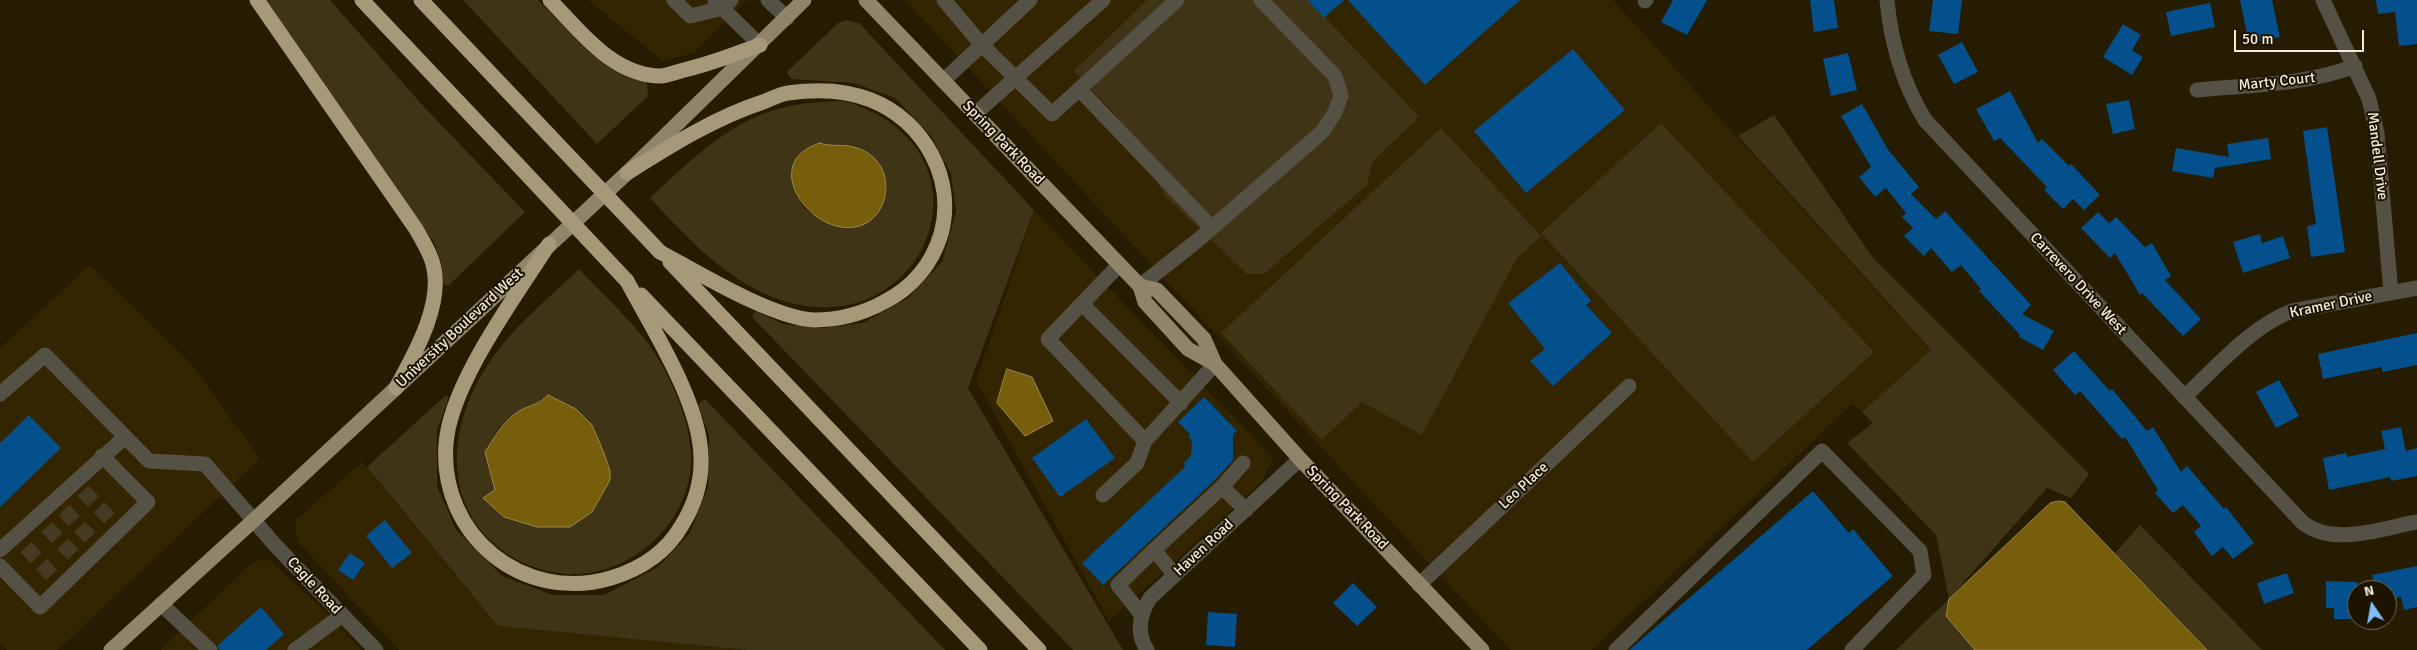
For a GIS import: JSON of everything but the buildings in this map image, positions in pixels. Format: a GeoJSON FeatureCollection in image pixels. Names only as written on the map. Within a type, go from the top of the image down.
{"type":"FeatureCollection","features":[{"type":"Feature","properties":{"kind":"highway"},"geometry":{"type":"LineString","coordinates":[[257,0],[416,229],[434,265],[435,284],[425,330],[396,388]]}},
{"type":"Feature","properties":{"kind":"highway"},"geometry":{"type":"LineString","coordinates":[[362,0],[627,281],[980,650]]}},
{"type":"Feature","properties":{"kind":"highway"},"geometry":{"type":"LineString","coordinates":[[422,0],[1038,650]]}},
{"type":"Feature","properties":{"kind":"highway"},"geometry":{"type":"LineString","coordinates":[[550,0],[607,56],[624,67],[642,74],[662,76],[711,63],[760,45]]}},
{"type":"Feature","properties":{"kind":"highway"},"geometry":{"type":"LineString","coordinates":[[627,173],[679,141],[745,108],[787,93],[825,90],[855,95],[889,109],[914,129],[926,144],[936,162],[942,181],[945,196],[944,223],[936,251],[926,267],[902,293],[869,310],[851,316],[813,320],[795,317],[724,286],[660,252]]}},
{"type":"Feature","properties":{"kind":"highway"},"geometry":{"type":"LineString","coordinates":[[549,244],[489,340],[460,392],[448,424],[446,444],[449,487],[456,508],[467,526],[478,543],[496,558],[531,578],[552,583],[574,584],[598,582],[634,570],[661,553],[674,539],[694,504],[701,456],[693,417],[675,371],[627,281]]}},
{"type":"Feature","properties":{"kind":"main road","name":"University Boulevard West"},"geometry":{"type":"LineString","coordinates":[[111,650],[254,520],[627,173],[804,0]]}},
{"type":"Feature","properties":{"kind":"main road","name":"Spring Park Road"},"geometry":{"type":"LineString","coordinates":[[866,0],[1140,286],[1145,302],[1188,349],[1214,364],[1300,459],[1482,650]]}},
{"type":"Feature","properties":{"kind":"street"},"geometry":{"type":"LineString","coordinates":[[674,0],[690,16],[723,3],[760,45]]}},
{"type":"Feature","properties":{"kind":"street"},"geometry":{"type":"LineString","coordinates":[[768,0],[787,18]]}},
{"type":"Feature","properties":{"kind":"street"},"geometry":{"type":"LineString","coordinates":[[944,0],[981,44],[1052,114],[1177,0]]}},
{"type":"Feature","properties":{"kind":"street"},"geometry":{"type":"LineString","coordinates":[[942,81],[1030,0]]}},
{"type":"Feature","properties":{"kind":"street"},"geometry":{"type":"LineString","coordinates":[[975,114],[1103,0]]}},
{"type":"Feature","properties":{"kind":"street"},"geometry":{"type":"LineString","coordinates":[[1140,286],[1212,228],[1322,132],[1334,114],[1341,96],[1335,76],[1261,0]]}},
{"type":"Feature","properties":{"kind":"street","name":"Carrevero Drive West"},"geometry":{"type":"LineString","coordinates":[[1887,0],[1894,48],[1902,75],[1925,120],[2303,522],[2312,530],[2324,534],[2351,534],[2417,522]]}},
{"type":"Feature","properties":{"kind":"street","name":"Mandell Drive"},"geometry":{"type":"LineString","coordinates":[[2323,0],[2369,99],[2377,133],[2391,293]]}},
{"type":"Feature","properties":{"kind":"street","name":"Marty Court"},"geometry":{"type":"LineString","coordinates":[[2197,90],[2309,80],[2331,75],[2355,66]]}},
{"type":"Feature","properties":{"kind":"street"},"geometry":{"type":"LineString","coordinates":[[1079,89],[1212,228]]}},
{"type":"Feature","properties":{"kind":"street"},"geometry":{"type":"LineString","coordinates":[[1119,265],[1048,339],[1145,441]]}},
{"type":"Feature","properties":{"kind":"street","name":"Kramer Drive"},"geometry":{"type":"LineString","coordinates":[[2184,397],[2273,318],[2292,311],[2417,288]]}},
{"type":"Feature","properties":{"kind":"street"},"geometry":{"type":"LineString","coordinates":[[1082,304],[1181,403]]}},
{"type":"Feature","properties":{"kind":"street","name":"Cagle Road"},"geometry":{"type":"LineString","coordinates":[[0,394],[45,355],[149,462],[205,464],[341,616],[376,650]]}},
{"type":"Feature","properties":{"kind":"street"},"geometry":{"type":"LineString","coordinates":[[1103,495],[1137,463],[1145,441],[1214,364]]}},
{"type":"Feature","properties":{"kind":"street","name":"Leo Place"},"geometry":{"type":"LineString","coordinates":[[1420,585],[1629,386]]}},
{"type":"Feature","properties":{"kind":"street"},"geometry":{"type":"LineString","coordinates":[[0,550],[20,542],[79,486],[102,456],[125,437]]}},
{"type":"Feature","properties":{"kind":"street"},"geometry":{"type":"LineString","coordinates":[[1616,650],[1822,451],[1920,551],[1924,575],[1852,650]]}},
{"type":"Feature","properties":{"kind":"street"},"geometry":{"type":"LineString","coordinates":[[0,566],[40,607],[59,583],[80,562],[117,527],[148,502],[102,456]]}},
{"type":"Feature","properties":{"kind":"street","name":"Haven Road"},"geometry":{"type":"LineString","coordinates":[[1141,614],[1150,598],[1300,459]]}},
{"type":"Feature","properties":{"kind":"street"},"geometry":{"type":"LineString","coordinates":[[1147,650],[1141,637],[1141,614],[1118,586],[1222,487],[1243,463]]}},
{"type":"Feature","properties":{"kind":"street"},"geometry":{"type":"LineString","coordinates":[[1222,487],[1246,510]]}},
{"type":"Feature","properties":{"kind":"street"},"geometry":{"type":"LineString","coordinates":[[1154,550],[1175,575]]}},
{"type":"Feature","properties":{"kind":"street"},"geometry":{"type":"LineString","coordinates":[[161,604],[210,650]]}},
{"type":"Feature","properties":{"kind":"street"},"geometry":{"type":"LineString","coordinates":[[295,650],[341,616]]}},
{"type":"Feature","properties":{"kind":"shaded area"},"geometry":{"type":"Polygon","coordinates":[[[264,0],[330,0],[425,108],[525,212],[448,286],[443,284],[441,261],[433,241],[264,0]]]}},
{"type":"Feature","properties":{"kind":"shaded area"},"geometry":{"type":"Polygon","coordinates":[[[463,0],[538,0],[574,38],[602,62],[616,72],[631,79],[647,82],[648,96],[597,144],[463,0]]]}},
{"type":"Feature","properties":{"kind":"shaded area"},"geometry":{"type":"Polygon","coordinates":[[[588,0],[747,0],[694,53],[663,61],[588,0]]]}},
{"type":"Feature","properties":{"kind":"shaded area"},"geometry":{"type":"Polygon","coordinates":[[[905,0],[1613,0],[1931,351],[1862,412],[1852,404],[1592,650],[1510,650],[905,0]]]}},
{"type":"Feature","properties":{"kind":"shaded area"},"geometry":{"type":"Polygon","coordinates":[[[1147,0],[1309,0],[1419,117],[1373,161],[1367,185],[1264,274],[1247,274],[1166,197],[1115,114],[1074,71],[1147,0]]]}},
{"type":"Feature","properties":{"kind":"shaded area"},"geometry":{"type":"Polygon","coordinates":[[[847,20],[859,23],[1034,210],[968,388],[1123,650],[1073,650],[752,317],[755,311],[783,324],[822,328],[863,323],[908,298],[942,262],[956,212],[951,174],[931,136],[895,98],[854,83],[791,79],[787,72],[838,23],[847,20]]]}},
{"type":"Feature","properties":{"kind":"shaded area"},"geometry":{"type":"Polygon","coordinates":[[[844,101],[893,125],[922,158],[933,196],[928,234],[909,268],[878,294],[837,307],[787,302],[767,295],[729,273],[695,245],[650,198],[697,155],[731,130],[750,120],[790,106],[844,101]],[[820,143],[801,153],[793,169],[793,182],[803,206],[822,219],[850,228],[876,216],[886,195],[887,185],[820,143]]]}},
{"type":"Feature","properties":{"kind":"shaded area"},"geometry":{"type":"Polygon","coordinates":[[[1774,115],[1874,259],[2089,474],[2071,498],[2047,488],[1949,599],[1936,535],[1847,443],[1873,423],[1862,412],[1931,350],[1738,136],[1774,115]]]}},
{"type":"Feature","properties":{"kind":"shaded area"},"geometry":{"type":"Polygon","coordinates":[[[1661,123],[1874,352],[1753,462],[1541,233],[1661,123]]]}},
{"type":"Feature","properties":{"kind":"shaded area"},"geometry":{"type":"Polygon","coordinates":[[[1441,128],[1541,236],[1517,258],[1422,435],[1362,402],[1322,440],[1221,333],[1441,128]]]}},
{"type":"Feature","properties":{"kind":"shaded area"},"geometry":{"type":"Polygon","coordinates":[[[820,143],[850,146],[863,150],[871,155],[882,168],[886,185],[883,203],[878,212],[868,222],[855,227],[838,226],[822,220],[808,209],[797,195],[792,180],[793,165],[802,152],[820,143]]]}},
{"type":"Feature","properties":{"kind":"shaded area"},"geometry":{"type":"Polygon","coordinates":[[[1034,210],[1273,458],[1261,483],[1109,621],[976,381],[1034,210]]]}},
{"type":"Feature","properties":{"kind":"shaded area"},"geometry":{"type":"Polygon","coordinates":[[[90,265],[192,364],[260,459],[58,650],[7,650],[0,643],[0,348],[90,265]]]}},
{"type":"Feature","properties":{"kind":"shaded area"},"geometry":{"type":"Polygon","coordinates":[[[579,269],[630,322],[656,355],[669,378],[680,404],[688,430],[691,456],[689,480],[682,502],[670,523],[654,540],[636,555],[614,566],[592,572],[568,574],[555,573],[530,566],[507,554],[487,538],[466,506],[459,482],[457,458],[459,434],[466,410],[475,387],[488,365],[502,345],[520,325],[579,269]],[[541,402],[514,415],[500,427],[485,452],[495,490],[483,498],[537,527],[570,527],[592,512],[610,471],[592,425],[541,402]]]}},
{"type":"Feature","properties":{"kind":"shaded area"},"geometry":{"type":"Polygon","coordinates":[[[1007,369],[1032,377],[1053,421],[1025,436],[997,403],[1007,369]]]}},
{"type":"Feature","properties":{"kind":"shaded area"},"geometry":{"type":"Polygon","coordinates":[[[446,395],[449,397],[437,430],[437,486],[456,530],[502,576],[553,595],[604,595],[658,567],[690,533],[708,487],[709,435],[698,405],[705,399],[945,650],[747,650],[498,626],[367,467],[446,395]]]}},
{"type":"Feature","properties":{"kind":"shaded area"},"geometry":{"type":"Polygon","coordinates":[[[548,395],[576,409],[592,425],[610,471],[610,480],[592,512],[570,527],[537,527],[504,517],[483,498],[495,490],[485,452],[509,419],[548,395]]]}},
{"type":"Feature","properties":{"kind":"shaded area"},"geometry":{"type":"Polygon","coordinates":[[[362,462],[498,626],[747,650],[399,650],[299,543],[295,532],[297,519],[362,462]]]}},
{"type":"Feature","properties":{"kind":"shaded area"},"geometry":{"type":"Polygon","coordinates":[[[2065,502],[2207,650],[1975,650],[1946,616],[1949,599],[2050,503],[2065,502]]]}},
{"type":"Feature","properties":{"kind":"shaded area"},"geometry":{"type":"Polygon","coordinates":[[[2140,525],[2262,650],[2207,650],[2115,553],[2140,525]]]}},
{"type":"Feature","properties":{"kind":"shaded area"},"geometry":{"type":"Polygon","coordinates":[[[269,560],[318,604],[362,650],[160,650],[254,561],[269,560]]]}},
{"type":"Feature","properties":{"kind":"shaded area"},"geometry":{"type":"Polygon","coordinates":[[[1949,599],[1946,616],[1975,650],[1896,650],[1949,599]]]}},
{"type":"Feature","properties":{"kind":"tunnel"},"geometry":{"type":"LineString","coordinates":[[83,491],[115,524]]}},
{"type":"Feature","properties":{"kind":"tunnel"},"geometry":{"type":"LineString","coordinates":[[64,510],[95,543]]}},
{"type":"Feature","properties":{"kind":"tunnel"},"geometry":{"type":"LineString","coordinates":[[47,527],[77,559]]}},
{"type":"Feature","properties":{"kind":"tunnel"},"geometry":{"type":"LineString","coordinates":[[26,547],[56,580]]}}]}
